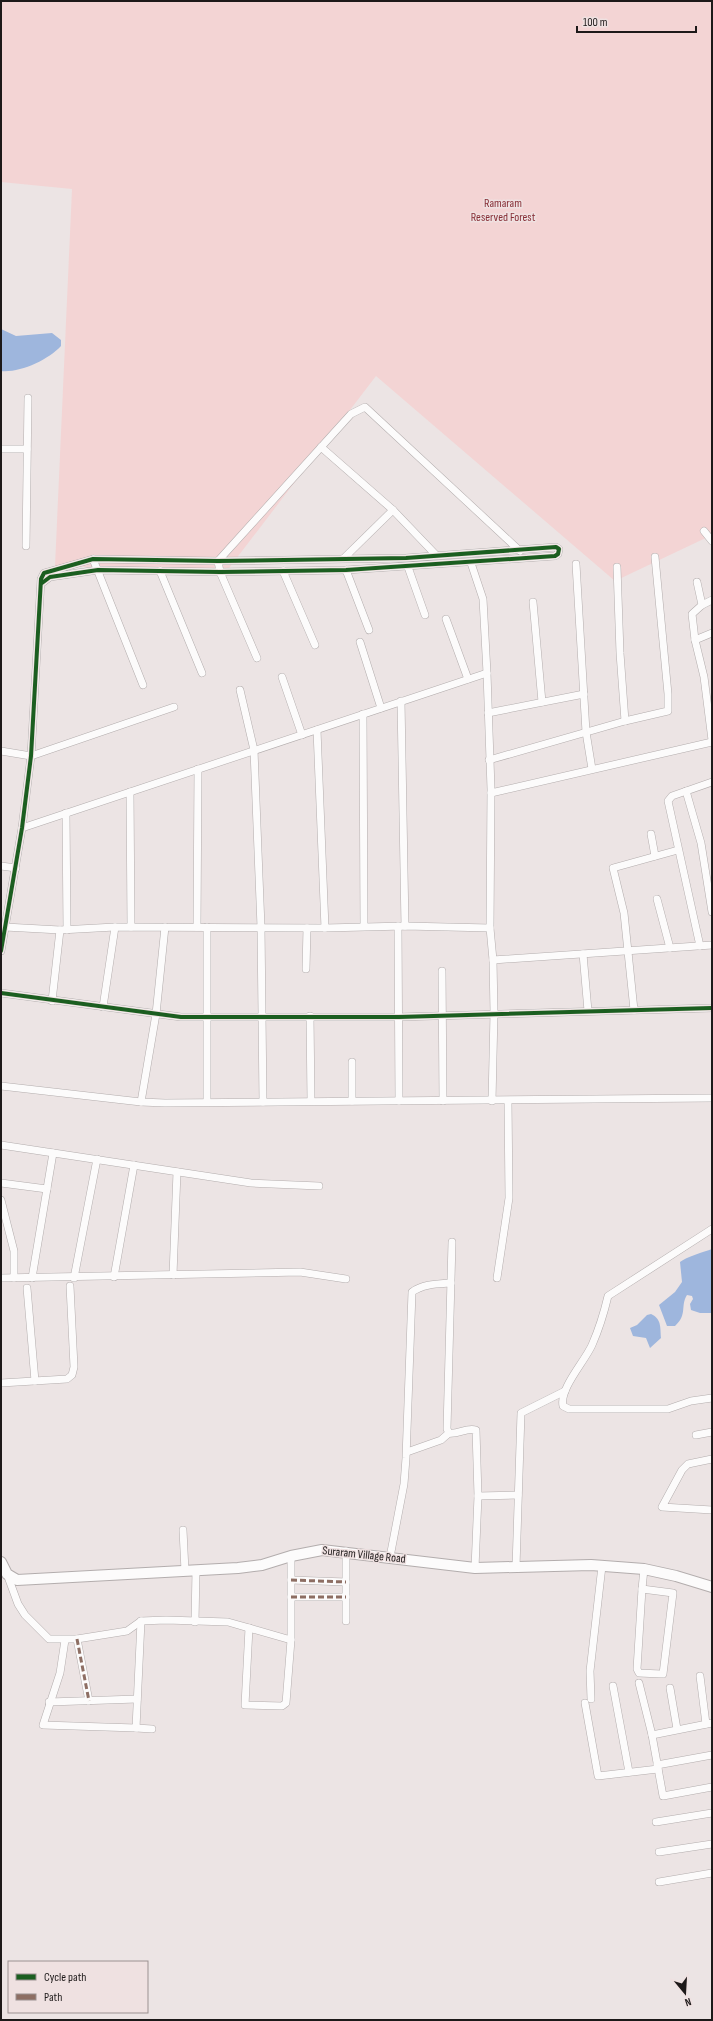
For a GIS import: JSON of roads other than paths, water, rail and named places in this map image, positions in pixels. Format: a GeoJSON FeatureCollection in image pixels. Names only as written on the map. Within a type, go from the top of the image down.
{"type":"FeatureCollection","features":[{"type":"Feature","properties":{"kind":"main road","name":"Suraram Village Road"},"geometry":{"type":"LineString","coordinates":[[7,1574],[18,1580],[185,1571],[262,1565],[291,1556],[322,1550],[346,1551],[475,1568],[602,1566],[644,1569],[676,1576],[712,1587]]}},
{"type":"Feature","properties":{"kind":"main road"},"geometry":{"type":"LineString","coordinates":[[1,1562],[7,1574]]}},
{"type":"Feature","properties":{"kind":"street"},"geometry":{"type":"LineString","coordinates":[[26,546],[28,398]]}},
{"type":"Feature","properties":{"kind":"street"},"geometry":{"type":"LineString","coordinates":[[218,561],[351,414],[365,407],[518,549],[525,558]]}},
{"type":"Feature","properties":{"kind":"street"},"geometry":{"type":"LineString","coordinates":[[321,447],[393,510],[436,555]]}},
{"type":"Feature","properties":{"kind":"street"},"geometry":{"type":"LineString","coordinates":[[1,449],[27,449]]}},
{"type":"Feature","properties":{"kind":"street"},"geometry":{"type":"LineString","coordinates":[[344,558],[393,510]]}},
{"type":"Feature","properties":{"kind":"street"},"geometry":{"type":"LineString","coordinates":[[704,531],[712,541]]}},
{"type":"Feature","properties":{"kind":"street"},"geometry":{"type":"LineString","coordinates":[[1,951],[4,922],[16,868],[31,756],[42,583],[41,576],[48,571],[93,559],[218,561],[406,558],[518,549],[559,548],[558,554],[555,556],[471,563],[346,570],[220,572],[98,570],[50,577],[42,583]]}},
{"type":"Feature","properties":{"kind":"street"},"geometry":{"type":"LineString","coordinates":[[489,760],[625,721],[668,711],[668,694],[655,558]]}},
{"type":"Feature","properties":{"kind":"street"},"geometry":{"type":"LineString","coordinates":[[93,559],[143,685]]}},
{"type":"Feature","properties":{"kind":"street"},"geometry":{"type":"LineString","coordinates":[[218,561],[220,572],[256,658]]}},
{"type":"Feature","properties":{"kind":"street"},"geometry":{"type":"LineString","coordinates":[[471,563],[484,599],[487,673],[491,793],[490,928],[493,960],[494,1013],[492,1101]]}},
{"type":"Feature","properties":{"kind":"street"},"geometry":{"type":"LineString","coordinates":[[576,564],[586,732],[592,769]]}},
{"type":"Feature","properties":{"kind":"street"},"geometry":{"type":"LineString","coordinates":[[408,567],[425,615]]}},
{"type":"Feature","properties":{"kind":"street"},"geometry":{"type":"LineString","coordinates":[[617,567],[620,653],[625,721]]}},
{"type":"Feature","properties":{"kind":"street"},"geometry":{"type":"LineString","coordinates":[[346,570],[369,630]]}},
{"type":"Feature","properties":{"kind":"street"},"geometry":{"type":"LineString","coordinates":[[160,571],[202,673]]}},
{"type":"Feature","properties":{"kind":"street"},"geometry":{"type":"LineString","coordinates":[[283,571],[314,645]]}},
{"type":"Feature","properties":{"kind":"street"},"geometry":{"type":"LineString","coordinates":[[697,582],[702,605]]}},
{"type":"Feature","properties":{"kind":"street"},"geometry":{"type":"LineString","coordinates":[[491,793],[712,741],[704,677],[695,640],[692,614],[702,605],[712,600]]}},
{"type":"Feature","properties":{"kind":"street"},"geometry":{"type":"LineString","coordinates":[[533,602],[542,702]]}},
{"type":"Feature","properties":{"kind":"street"},"geometry":{"type":"LineString","coordinates":[[446,620],[468,679]]}},
{"type":"Feature","properties":{"kind":"street"},"geometry":{"type":"LineString","coordinates":[[695,640],[712,633]]}},
{"type":"Feature","properties":{"kind":"street"},"geometry":{"type":"LineString","coordinates":[[360,642],[381,708]]}},
{"type":"Feature","properties":{"kind":"street"},"geometry":{"type":"LineString","coordinates":[[22,828],[487,673]]}},
{"type":"Feature","properties":{"kind":"street"},"geometry":{"type":"LineString","coordinates":[[282,677],[302,735]]}},
{"type":"Feature","properties":{"kind":"street"},"geometry":{"type":"LineString","coordinates":[[240,690],[254,750],[261,927],[263,1102]]}},
{"type":"Feature","properties":{"kind":"street"},"geometry":{"type":"LineString","coordinates":[[488,713],[584,694]]}},
{"type":"Feature","properties":{"kind":"street"},"geometry":{"type":"LineString","coordinates":[[399,1101],[399,1017],[402,926],[401,701]]}},
{"type":"Feature","properties":{"kind":"street"},"geometry":{"type":"LineString","coordinates":[[1,750],[31,756],[174,707]]}},
{"type":"Feature","properties":{"kind":"street"},"geometry":{"type":"LineString","coordinates":[[363,714],[364,926]]}},
{"type":"Feature","properties":{"kind":"street"},"geometry":{"type":"LineString","coordinates":[[317,730],[324,928]]}},
{"type":"Feature","properties":{"kind":"street"},"geometry":{"type":"LineString","coordinates":[[198,769],[198,927]]}},
{"type":"Feature","properties":{"kind":"street"},"geometry":{"type":"LineString","coordinates":[[700,946],[668,801],[672,796],[712,782]]}},
{"type":"Feature","properties":{"kind":"street"},"geometry":{"type":"LineString","coordinates":[[686,791],[701,843],[712,912]]}},
{"type":"Feature","properties":{"kind":"street"},"geometry":{"type":"LineString","coordinates":[[130,792],[131,927]]}},
{"type":"Feature","properties":{"kind":"street"},"geometry":{"type":"LineString","coordinates":[[52,1001],[64,930],[66,813]]}},
{"type":"Feature","properties":{"kind":"street"},"geometry":{"type":"LineString","coordinates":[[651,834],[655,856]]}},
{"type":"Feature","properties":{"kind":"street"},"geometry":{"type":"LineString","coordinates":[[634,1010],[624,913],[613,868],[678,850]]}},
{"type":"Feature","properties":{"kind":"street"},"geometry":{"type":"LineString","coordinates":[[1,866],[16,868]]}},
{"type":"Feature","properties":{"kind":"street"},"geometry":{"type":"LineString","coordinates":[[657,899],[670,948]]}},
{"type":"Feature","properties":{"kind":"street"},"geometry":{"type":"LineString","coordinates":[[4,922],[64,930],[115,927],[324,928],[402,926],[490,928]]}},
{"type":"Feature","properties":{"kind":"street"},"geometry":{"type":"LineString","coordinates":[[102,1007],[115,927]]}},
{"type":"Feature","properties":{"kind":"street"},"geometry":{"type":"LineString","coordinates":[[141,1102],[156,1014],[165,927]]}},
{"type":"Feature","properties":{"kind":"street"},"geometry":{"type":"LineString","coordinates":[[207,927],[207,1102]]}},
{"type":"Feature","properties":{"kind":"street"},"geometry":{"type":"LineString","coordinates":[[306,969],[307,928]]}},
{"type":"Feature","properties":{"kind":"street"},"geometry":{"type":"LineString","coordinates":[[493,960],[712,945]]}},
{"type":"Feature","properties":{"kind":"street"},"geometry":{"type":"LineString","coordinates":[[583,954],[588,1011]]}},
{"type":"Feature","properties":{"kind":"street"},"geometry":{"type":"LineString","coordinates":[[442,972],[443,1101]]}},
{"type":"Feature","properties":{"kind":"street"},"geometry":{"type":"LineString","coordinates":[[1,993],[181,1017],[399,1017],[494,1013],[712,1008]]}},
{"type":"Feature","properties":{"kind":"street"},"geometry":{"type":"LineString","coordinates":[[310,1016],[311,1101]]}},
{"type":"Feature","properties":{"kind":"street"},"geometry":{"type":"LineString","coordinates":[[352,1062],[352,1101]]}},
{"type":"Feature","properties":{"kind":"street"},"geometry":{"type":"LineString","coordinates":[[1,1086],[141,1102],[508,1101],[712,1098]]}},
{"type":"Feature","properties":{"kind":"street"},"geometry":{"type":"LineString","coordinates":[[497,1278],[509,1198],[508,1101]]}},
{"type":"Feature","properties":{"kind":"street"},"geometry":{"type":"LineString","coordinates":[[1,1145],[251,1183],[319,1186]]}},
{"type":"Feature","properties":{"kind":"street"},"geometry":{"type":"LineString","coordinates":[[32,1278],[53,1153]]}},
{"type":"Feature","properties":{"kind":"street"},"geometry":{"type":"LineString","coordinates":[[74,1278],[97,1160]]}},
{"type":"Feature","properties":{"kind":"street"},"geometry":{"type":"LineString","coordinates":[[114,1277],[134,1165]]}},
{"type":"Feature","properties":{"kind":"street"},"geometry":{"type":"LineString","coordinates":[[174,1275],[177,1172]]}},
{"type":"Feature","properties":{"kind":"street"},"geometry":{"type":"LineString","coordinates":[[1,1183],[47,1189]]}},
{"type":"Feature","properties":{"kind":"street"},"geometry":{"type":"LineString","coordinates":[[1,1200],[14,1251],[14,1278]]}},
{"type":"Feature","properties":{"kind":"street"},"geometry":{"type":"LineString","coordinates":[[712,1229],[608,1296],[602,1321],[591,1347],[564,1391],[562,1401],[563,1406],[569,1409],[668,1409],[691,1401],[712,1398]]}},
{"type":"Feature","properties":{"kind":"street"},"geometry":{"type":"LineString","coordinates":[[449,1433],[447,1429],[452,1242]]}},
{"type":"Feature","properties":{"kind":"street"},"geometry":{"type":"LineString","coordinates":[[1,1278],[74,1278],[300,1272],[346,1279]]}},
{"type":"Feature","properties":{"kind":"street"},"geometry":{"type":"LineString","coordinates":[[390,1557],[404,1484],[407,1452],[412,1292],[418,1288],[428,1285],[451,1283]]}},
{"type":"Feature","properties":{"kind":"street"},"geometry":{"type":"LineString","coordinates":[[1,1383],[67,1379],[72,1375],[74,1367],[70,1286]]}},
{"type":"Feature","properties":{"kind":"street"},"geometry":{"type":"LineString","coordinates":[[27,1288],[35,1381]]}},
{"type":"Feature","properties":{"kind":"street"},"geometry":{"type":"LineString","coordinates":[[516,1568],[521,1413],[564,1391]]}},
{"type":"Feature","properties":{"kind":"street"},"geometry":{"type":"LineString","coordinates":[[407,1452],[441,1440],[449,1433],[453,1434],[471,1428],[476,1430],[478,1496],[475,1568]]}},
{"type":"Feature","properties":{"kind":"street"},"geometry":{"type":"LineString","coordinates":[[696,1435],[712,1432]]}},
{"type":"Feature","properties":{"kind":"street"},"geometry":{"type":"LineString","coordinates":[[712,1459],[688,1464],[682,1470],[662,1507],[712,1510]]}},
{"type":"Feature","properties":{"kind":"street"},"geometry":{"type":"LineString","coordinates":[[478,1496],[518,1495]]}},
{"type":"Feature","properties":{"kind":"street"},"geometry":{"type":"LineString","coordinates":[[183,1530],[185,1571]]}},
{"type":"Feature","properties":{"kind":"street"},"geometry":{"type":"LineString","coordinates":[[346,1551],[346,1621]]}},
{"type":"Feature","properties":{"kind":"street"},"geometry":{"type":"LineString","coordinates":[[250,1628],[244,1702],[246,1706],[284,1705],[291,1640],[291,1556]]}},
{"type":"Feature","properties":{"kind":"street"},"geometry":{"type":"LineString","coordinates":[[602,1566],[588,1701],[597,1775],[600,1776],[658,1767],[712,1755]]}},
{"type":"Feature","properties":{"kind":"street"},"geometry":{"type":"LineString","coordinates":[[642,1589],[673,1593],[663,1674],[639,1673],[637,1670],[642,1589],[644,1569]]}},
{"type":"Feature","properties":{"kind":"street"},"geometry":{"type":"LineString","coordinates":[[195,1622],[196,1570]]}},
{"type":"Feature","properties":{"kind":"street"},"geometry":{"type":"LineString","coordinates":[[7,1574],[18,1604],[25,1616],[49,1639],[77,1639],[127,1631],[140,1621],[166,1620],[228,1622],[291,1640]]}},
{"type":"Feature","properties":{"kind":"street"},"geometry":{"type":"LineString","coordinates":[[291,1580],[346,1582]]}},
{"type":"Feature","properties":{"kind":"street"},"geometry":{"type":"LineString","coordinates":[[291,1597],[346,1597]]}},
{"type":"Feature","properties":{"kind":"street"},"geometry":{"type":"LineString","coordinates":[[136,1728],[140,1621]]}},
{"type":"Feature","properties":{"kind":"street"},"geometry":{"type":"LineString","coordinates":[[77,1639],[89,1701]]}},
{"type":"Feature","properties":{"kind":"street"},"geometry":{"type":"LineString","coordinates":[[65,1640],[60,1673],[43,1725],[152,1729]]}},
{"type":"Feature","properties":{"kind":"street"},"geometry":{"type":"LineString","coordinates":[[652,1735],[709,1723],[700,1676]]}},
{"type":"Feature","properties":{"kind":"street"},"geometry":{"type":"LineString","coordinates":[[639,1683],[652,1735],[663,1796],[712,1787]]}},
{"type":"Feature","properties":{"kind":"street"},"geometry":{"type":"LineString","coordinates":[[613,1686],[629,1772]]}},
{"type":"Feature","properties":{"kind":"street"},"geometry":{"type":"LineString","coordinates":[[670,1688],[677,1729]]}},
{"type":"Feature","properties":{"kind":"street"},"geometry":{"type":"LineString","coordinates":[[50,1702],[137,1699]]}},
{"type":"Feature","properties":{"kind":"street"},"geometry":{"type":"LineString","coordinates":[[656,1822],[712,1813]]}},
{"type":"Feature","properties":{"kind":"street"},"geometry":{"type":"LineString","coordinates":[[659,1852],[712,1844]]}},
{"type":"Feature","properties":{"kind":"street"},"geometry":{"type":"LineString","coordinates":[[659,1882],[712,1873]]}},
{"type":"Feature","properties":{"kind":"water"},"geometry":{"type":"Polygon","coordinates":[[[1,329],[16,336],[52,333],[61,340],[61,346],[41,361],[25,368],[1,371],[1,329]]]}},
{"type":"Feature","properties":{"kind":"water"},"geometry":{"type":"Polygon","coordinates":[[[712,1249],[712,1313],[700,1313],[691,1310],[690,1304],[693,1299],[692,1296],[687,1295],[684,1303],[683,1314],[679,1322],[675,1326],[667,1326],[659,1305],[675,1292],[682,1282],[680,1262],[691,1256],[712,1249]]]}},
{"type":"Feature","properties":{"kind":"water"},"geometry":{"type":"Polygon","coordinates":[[[651,1314],[659,1321],[661,1338],[650,1348],[646,1338],[633,1336],[630,1328],[637,1325],[647,1315],[651,1314]]]}},
{"type":"Feature","properties":{"kind":"park label","name":"Ramaram Reserved Forest"},"geometry":{"type":"Point","coordinates":[503,210]}}]}
